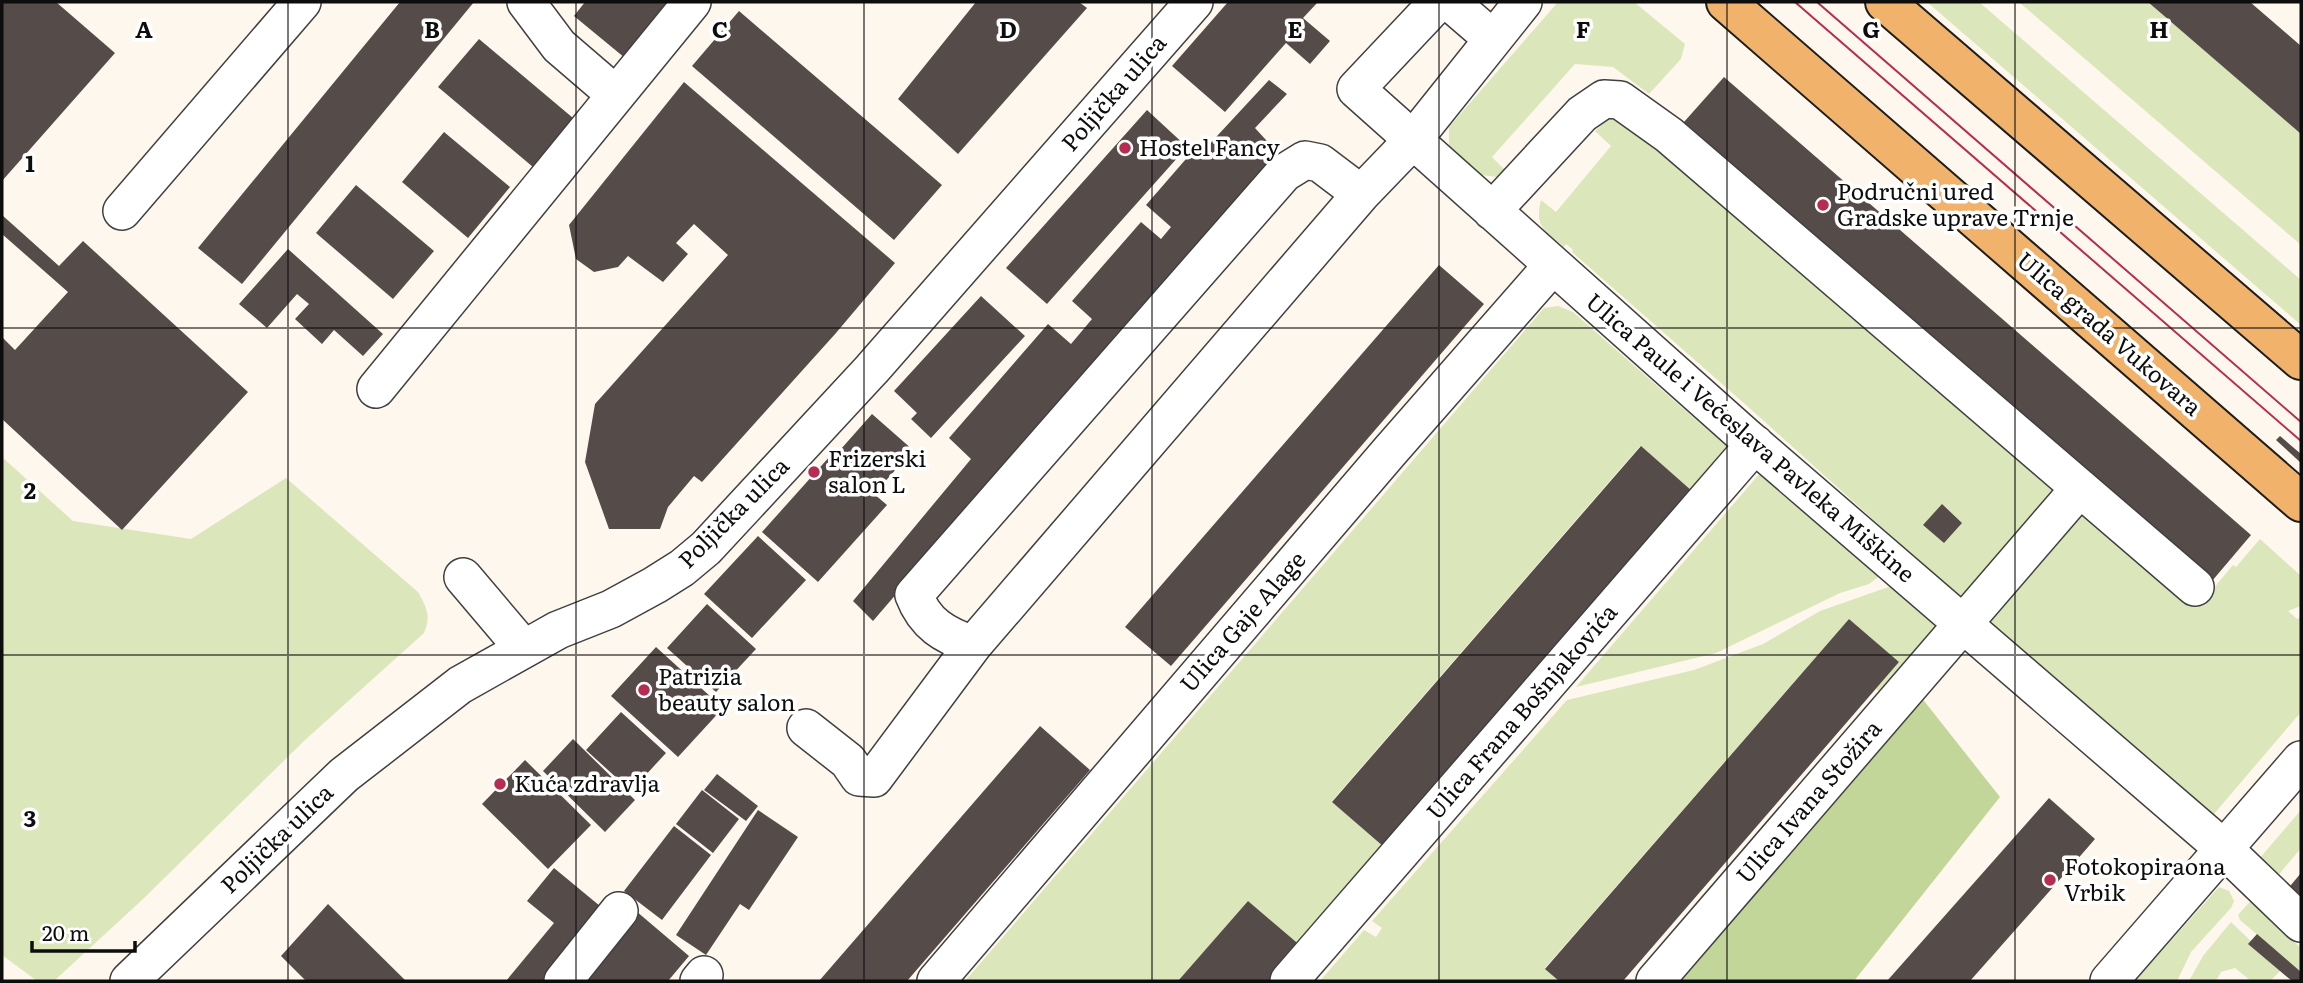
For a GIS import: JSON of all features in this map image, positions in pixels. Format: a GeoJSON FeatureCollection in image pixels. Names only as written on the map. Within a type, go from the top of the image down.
{"type":"FeatureCollection","features":[{"type":"Feature","properties":{"kind":"main road","name":"Ulica grada Vukovara"},"geometry":{"type":"LineString","coordinates":[[1726,2],[2301,502]]}},
{"type":"Feature","properties":{"kind":"main road"},"geometry":{"type":"LineString","coordinates":[[1885,2],[2301,360]]}},
{"type":"Feature","properties":{"kind":"street"},"geometry":{"type":"LineString","coordinates":[[122,211],[302,2]]}},
{"type":"Feature","properties":{"kind":"street"},"geometry":{"type":"LineString","coordinates":[[376,389],[692,2]]}},
{"type":"Feature","properties":{"kind":"street","name":"Poljička ulica"},"geometry":{"type":"LineString","coordinates":[[137,979],[344,775],[460,685],[558,630],[611,609],[655,585],[706,548],[872,369],[1194,2]]}},
{"type":"Feature","properties":{"kind":"street","name":"Ulica Paule i Većeslava Pavleka Miškine"},"geometry":{"type":"LineString","coordinates":[[1438,2],[1356,89],[1755,444],[2224,849],[2301,923]]}},
{"type":"Feature","properties":{"kind":"street"},"geometry":{"type":"LineString","coordinates":[[1450,2],[1493,39]]}},
{"type":"Feature","properties":{"kind":"street"},"geometry":{"type":"LineString","coordinates":[[806,728],[848,761],[859,777],[874,778],[972,645],[1361,194],[1412,141],[1523,2]]}},
{"type":"Feature","properties":{"kind":"street"},"geometry":{"type":"LineString","coordinates":[[543,9],[559,46],[616,95]]}},
{"type":"Feature","properties":{"kind":"street"},"geometry":{"type":"LineString","coordinates":[[1492,211],[1582,114],[1604,99],[1620,100],[1670,135],[2195,587]]}},
{"type":"Feature","properties":{"kind":"street"},"geometry":{"type":"LineString","coordinates":[[972,645],[948,637],[920,612],[914,595],[1284,173],[1305,160],[1320,163],[1361,194]]}},
{"type":"Feature","properties":{"kind":"street","name":"Ulica Gaje Alage"},"geometry":{"type":"LineString","coordinates":[[936,981],[1553,265]]}},
{"type":"Feature","properties":{"kind":"street","name":"Ulica Frana Bošnjakovića"},"geometry":{"type":"LineString","coordinates":[[1289,981],[1755,444]]}},
{"type":"Feature","properties":{"kind":"street","name":"Ulica Ivana Stožira"},"geometry":{"type":"LineString","coordinates":[[1655,981],[2080,488]]}},
{"type":"Feature","properties":{"kind":"street"},"geometry":{"type":"LineString","coordinates":[[463,577],[524,649]]}},
{"type":"Feature","properties":{"kind":"street"},"geometry":{"type":"LineString","coordinates":[[2109,981],[2301,760]]}},
{"type":"Feature","properties":{"kind":"street"},"geometry":{"type":"LineString","coordinates":[[563,981],[619,911]]}},
{"type":"Feature","properties":{"kind":"green space"},"geometry":{"type":"Polygon","coordinates":[[[1558,2],[1634,2],[1685,44],[1681,59],[1649,94],[1613,67],[1575,64],[1492,157],[1505,170],[1497,177],[1481,175],[1449,145],[1449,127],[1558,2]]]}},
{"type":"Feature","properties":{"kind":"green space"},"geometry":{"type":"Polygon","coordinates":[[[1927,2],[1979,2],[2301,280],[2301,325],[1927,2]]]}},
{"type":"Feature","properties":{"kind":"green space"},"geometry":{"type":"Polygon","coordinates":[[[2019,2],[2148,2],[2301,134],[2301,245],[2019,2]]]}},
{"type":"Feature","properties":{"kind":"green space"},"geometry":{"type":"Polygon","coordinates":[[[1608,119],[1631,120],[2197,608],[2233,565],[2236,567],[2260,539],[2301,576],[2301,606],[2288,611],[2297,619],[2301,617],[2301,712],[2208,821],[1572,252],[1573,250],[1566,244],[1564,247],[1547,232],[1540,222],[1541,200],[1556,212],[1611,146],[1595,131],[1608,119]]]}},
{"type":"Feature","properties":{"kind":"green space"},"geometry":{"type":"Polygon","coordinates":[[[1558,306],[1573,312],[1727,447],[1723,458],[1692,491],[1640,446],[1332,801],[1384,847],[1302,947],[1248,901],[1178,981],[965,981],[1544,308],[1558,306]]]}},
{"type":"Feature","properties":{"kind":"green space"},"geometry":{"type":"Polygon","coordinates":[[[2,457],[73,521],[191,539],[286,478],[418,592],[428,617],[424,633],[305,740],[142,900],[54,981],[37,981],[2,955],[2,457]]]}},
{"type":"Feature","properties":{"kind":"green space"},"geometry":{"type":"Polygon","coordinates":[[[1761,472],[1881,575],[1869,584],[1840,593],[1716,653],[1576,687],[1761,472]]]}},
{"type":"Feature","properties":{"kind":"green space"},"geometry":{"type":"Polygon","coordinates":[[[1894,585],[1941,628],[1883,694],[1876,689],[1899,662],[1849,619],[1545,968],[1559,981],[1320,981],[1364,930],[1376,937],[1382,928],[1372,921],[1567,700],[1694,670],[1763,644],[1820,611],[1894,585]]]}},
{"type":"Feature","properties":{"kind":"green space"},"geometry":{"type":"Polygon","coordinates":[[[1921,697],[2000,797],[1854,981],[1678,981],[1921,697]]]}},
{"type":"Feature","properties":{"kind":"green space"},"geometry":{"type":"Polygon","coordinates":[[[2301,810],[2301,848],[2276,878],[2259,859],[2301,810]]]}},
{"type":"Feature","properties":{"kind":"green space"},"geometry":{"type":"Polygon","coordinates":[[[2219,887],[2229,891],[2234,901],[2231,908],[2191,952],[2178,979],[2135,981],[2219,887]]]}},
{"type":"Feature","properties":{"kind":"green space"},"geometry":{"type":"Polygon","coordinates":[[[2255,896],[2270,921],[2301,948],[2301,972],[2240,920],[2238,915],[2255,896]]]}},
{"type":"Feature","properties":{"kind":"green space"},"geometry":{"type":"Polygon","coordinates":[[[2231,922],[2281,970],[2270,981],[2251,981],[2235,968],[2221,972],[2216,981],[2189,981],[2203,956],[2231,922]]]}},
{"type":"Feature","properties":{"kind":"building"},"geometry":{"type":"Polygon","coordinates":[[[2,2],[56,2],[115,53],[2,181],[2,2]]]}},
{"type":"Feature","properties":{"kind":"building"},"geometry":{"type":"Polygon","coordinates":[[[400,2],[474,2],[242,284],[198,248],[400,2]]]}},
{"type":"Feature","properties":{"kind":"building"},"geometry":{"type":"Polygon","coordinates":[[[585,2],[670,2],[625,58],[574,16],[585,2]]]}},
{"type":"Feature","properties":{"kind":"building"},"geometry":{"type":"Polygon","coordinates":[[[976,2],[1079,2],[1087,8],[958,154],[898,99],[976,2]]]}},
{"type":"Feature","properties":{"kind":"building"},"geometry":{"type":"Polygon","coordinates":[[[1228,2],[1318,2],[1303,18],[1330,41],[1310,64],[1286,43],[1225,112],[1172,66],[1228,2]]]}},
{"type":"Feature","properties":{"kind":"building"},"geometry":{"type":"Polygon","coordinates":[[[2148,2],[2250,2],[2301,46],[2301,134],[2148,2]]]}},
{"type":"Feature","properties":{"kind":"building"},"geometry":{"type":"Polygon","coordinates":[[[739,11],[942,185],[894,240],[692,66],[739,11]]]}},
{"type":"Feature","properties":{"kind":"building"},"geometry":{"type":"Polygon","coordinates":[[[479,39],[573,118],[533,167],[438,87],[479,39]]]}},
{"type":"Feature","properties":{"kind":"building"},"geometry":{"type":"Polygon","coordinates":[[[1724,77],[2251,535],[2212,581],[1684,122],[1724,77]]]}},
{"type":"Feature","properties":{"kind":"building"},"geometry":{"type":"Polygon","coordinates":[[[1269,80],[1287,94],[1255,128],[1277,152],[873,621],[853,601],[971,459],[949,438],[1048,324],[1071,344],[1092,319],[1072,301],[1141,222],[1161,239],[1171,227],[1146,205],[1199,144],[1205,149],[1269,80]]]}},
{"type":"Feature","properties":{"kind":"building"},"geometry":{"type":"Polygon","coordinates":[[[684,82],[895,263],[702,482],[694,476],[668,507],[660,529],[609,529],[585,462],[595,404],[728,255],[694,224],[676,243],[688,254],[663,282],[628,256],[618,267],[594,272],[576,259],[569,225],[684,82]]]}},
{"type":"Feature","properties":{"kind":"building"},"geometry":{"type":"Polygon","coordinates":[[[1147,110],[1187,147],[1047,304],[1006,268],[1147,110]]]}},
{"type":"Feature","properties":{"kind":"building"},"geometry":{"type":"Polygon","coordinates":[[[444,132],[510,187],[468,238],[402,182],[444,132]]]}},
{"type":"Feature","properties":{"kind":"building"},"geometry":{"type":"Polygon","coordinates":[[[356,185],[434,251],[393,299],[316,233],[356,185]]]}},
{"type":"Feature","properties":{"kind":"building"},"geometry":{"type":"Polygon","coordinates":[[[2,215],[59,266],[83,241],[248,392],[122,530],[2,419],[2,337],[15,350],[68,292],[2,234],[2,215]]]}},
{"type":"Feature","properties":{"kind":"building"},"geometry":{"type":"Polygon","coordinates":[[[288,249],[383,334],[363,356],[334,330],[322,344],[295,319],[309,304],[297,294],[267,328],[239,304],[288,249]]]}},
{"type":"Feature","properties":{"kind":"building"},"geometry":{"type":"Polygon","coordinates":[[[1439,265],[1484,304],[1171,666],[1125,627],[1439,265]]]}},
{"type":"Feature","properties":{"kind":"building"},"geometry":{"type":"Polygon","coordinates":[[[981,296],[1025,336],[931,438],[911,419],[917,413],[894,391],[981,296]]]}},
{"type":"Feature","properties":{"kind":"building"},"geometry":{"type":"Polygon","coordinates":[[[872,414],[913,450],[874,494],[887,505],[818,582],[762,532],[872,414]]]}},
{"type":"Feature","properties":{"kind":"building"},"geometry":{"type":"Polygon","coordinates":[[[2280,436],[2301,454],[2301,463],[2276,440],[2280,436]]]}},
{"type":"Feature","properties":{"kind":"building"},"geometry":{"type":"Polygon","coordinates":[[[1641,446],[1692,491],[1384,847],[1332,802],[1641,446]]]}},
{"type":"Feature","properties":{"kind":"building"},"geometry":{"type":"Polygon","coordinates":[[[1942,504],[1962,523],[1944,543],[1923,525],[1942,504]]]}},
{"type":"Feature","properties":{"kind":"building"},"geometry":{"type":"Polygon","coordinates":[[[758,536],[806,580],[752,638],[704,594],[758,536]]]}},
{"type":"Feature","properties":{"kind":"building"},"geometry":{"type":"Polygon","coordinates":[[[707,604],[756,649],[716,692],[667,648],[707,604]]]}},
{"type":"Feature","properties":{"kind":"building"},"geometry":{"type":"Polygon","coordinates":[[[1849,619],[1899,662],[1623,981],[1559,981],[1545,969],[1849,619]]]}},
{"type":"Feature","properties":{"kind":"building"},"geometry":{"type":"Polygon","coordinates":[[[656,647],[723,708],[678,757],[611,696],[656,647]]]}},
{"type":"Feature","properties":{"kind":"building"},"geometry":{"type":"Polygon","coordinates":[[[621,712],[666,753],[631,791],[586,750],[621,712]]]}},
{"type":"Feature","properties":{"kind":"building"},"geometry":{"type":"Polygon","coordinates":[[[1040,726],[1090,770],[907,981],[819,981],[1040,726]]]}},
{"type":"Feature","properties":{"kind":"building"},"geometry":{"type":"Polygon","coordinates":[[[573,739],[635,800],[605,832],[543,771],[573,739]]]}},
{"type":"Feature","properties":{"kind":"building"},"geometry":{"type":"Polygon","coordinates":[[[525,760],[591,825],[548,869],[482,804],[525,760]]]}},
{"type":"Feature","properties":{"kind":"building"},"geometry":{"type":"Polygon","coordinates":[[[717,774],[758,806],[746,821],[704,790],[717,774]]]}},
{"type":"Feature","properties":{"kind":"building"},"geometry":{"type":"Polygon","coordinates":[[[702,790],[739,819],[713,853],[676,824],[702,790]]]}},
{"type":"Feature","properties":{"kind":"building"},"geometry":{"type":"Polygon","coordinates":[[[2049,798],[2095,839],[1970,981],[1887,981],[2049,798]]]}},
{"type":"Feature","properties":{"kind":"building"},"geometry":{"type":"Polygon","coordinates":[[[758,810],[798,837],[749,910],[740,904],[706,955],[676,935],[758,810]]]}},
{"type":"Feature","properties":{"kind":"building"},"geometry":{"type":"Polygon","coordinates":[[[674,826],[711,855],[662,920],[624,891],[674,826]]]}},
{"type":"Feature","properties":{"kind":"building"},"geometry":{"type":"Polygon","coordinates":[[[554,868],[606,911],[548,981],[506,981],[554,923],[527,901],[554,868]]]}},
{"type":"Feature","properties":{"kind":"building"},"geometry":{"type":"Polygon","coordinates":[[[2301,873],[2301,904],[2286,891],[2301,873]]]}},
{"type":"Feature","properties":{"kind":"building"},"geometry":{"type":"Polygon","coordinates":[[[1248,901],[1302,947],[1272,981],[1178,981],[1248,901]]]}},
{"type":"Feature","properties":{"kind":"building"},"geometry":{"type":"Polygon","coordinates":[[[328,904],[406,981],[306,981],[281,956],[328,904]]]}},
{"type":"Feature","properties":{"kind":"building"},"geometry":{"type":"Polygon","coordinates":[[[636,911],[689,956],[668,981],[577,981],[636,911]]]}},
{"type":"Feature","properties":{"kind":"building"},"geometry":{"type":"Polygon","coordinates":[[[2257,934],[2301,972],[2301,981],[2292,981],[2248,944],[2257,934]]]}},
{"type":"Feature","properties":{"kind":"tram line"},"geometry":{"type":"LineString","coordinates":[[1795,2],[2301,441]]}},
{"type":"Feature","properties":{"kind":"tram line"},"geometry":{"type":"LineString","coordinates":[[1817,2],[2301,422]]}},
{"type":"Feature","properties":{"kind":"place","name":"Hostel Fancy"},"geometry":{"type":"Point","coordinates":[1125,148]}},
{"type":"Feature","properties":{"kind":"place","name":"Područni ured Gradske uprave Trnje"},"geometry":{"type":"Point","coordinates":[1823,205]}},
{"type":"Feature","properties":{"kind":"place","name":"Frizerski salon L"},"geometry":{"type":"Point","coordinates":[814,472]}},
{"type":"Feature","properties":{"kind":"place","name":"Patrizia beauty salon"},"geometry":{"type":"Point","coordinates":[644,690]}},
{"type":"Feature","properties":{"kind":"place","name":"Kuća zdravlja"},"geometry":{"type":"Point","coordinates":[500,784]}},
{"type":"Feature","properties":{"kind":"place","name":"Fotokopiraona Vrbik"},"geometry":{"type":"Point","coordinates":[2050,880]}}]}
